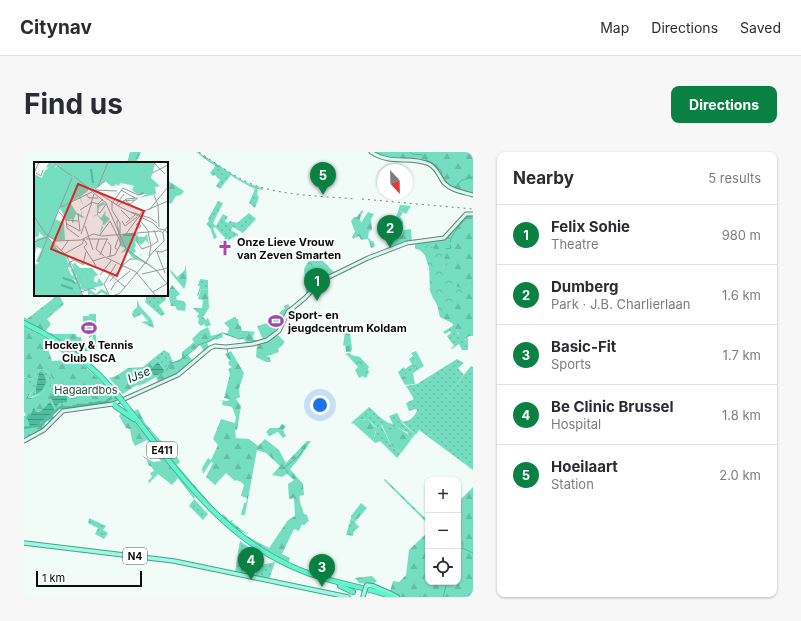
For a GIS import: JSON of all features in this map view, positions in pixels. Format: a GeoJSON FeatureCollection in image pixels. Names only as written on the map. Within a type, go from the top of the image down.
{"type":"FeatureCollection","features":[{"type":"Feature","properties":{"kind":"highway","name":"E411"},"geometry":{"type":"LineString","coordinates":[[24,324],[69,349],[103,380],[210,510],[246,540],[288,566],[321,578],[394,597]]}},
{"type":"Feature","properties":{"kind":"highway","name":"E411"},"geometry":{"type":"LineString","coordinates":[[121,400],[134,419],[198,499],[216,517],[252,547],[288,566],[321,580],[388,597]]}},
{"type":"Feature","properties":{"kind":"highway"},"geometry":{"type":"LineString","coordinates":[[115,405],[134,419]]}},
{"type":"Feature","properties":{"kind":"highway"},"geometry":{"type":"LineString","coordinates":[[321,580],[353,592]]}},
{"type":"Feature","properties":{"kind":"highway"},"geometry":{"type":"LineString","coordinates":[[372,586],[397,597]]}},
{"type":"Feature","properties":{"kind":"main road"},"geometry":{"type":"LineString","coordinates":[[371,152],[386,160],[408,160],[429,164],[435,168],[443,181],[450,187],[473,195]]}},
{"type":"Feature","properties":{"kind":"main road"},"geometry":{"type":"LineString","coordinates":[[24,441],[44,430],[64,411],[115,405],[179,374],[210,348],[216,346],[227,347],[261,343],[275,335],[280,329],[288,312],[323,280],[368,258],[399,246],[408,243],[444,238],[466,214],[473,214]]}},
{"type":"Feature","properties":{"kind":"main road","name":"N4"},"geometry":{"type":"LineString","coordinates":[[24,543],[174,561],[348,597]]}},
{"type":"Feature","properties":{"kind":"main road"},"geometry":{"type":"LineString","coordinates":[[364,595],[367,585],[372,586]]}},
{"type":"Feature","properties":{"kind":"green space"},"geometry":{"type":"Polygon","coordinates":[[[130,152],[141,152],[136,162],[127,162],[130,152]]]}},
{"type":"Feature","properties":{"kind":"green space"},"geometry":{"type":"Polygon","coordinates":[[[196,152],[250,184],[249,186],[209,162],[196,152]]]}},
{"type":"Feature","properties":{"kind":"green space"},"geometry":{"type":"Polygon","coordinates":[[[373,152],[473,152],[473,194],[450,186],[427,162],[388,159],[373,152]]]}},
{"type":"Feature","properties":{"kind":"green space"},"geometry":{"type":"Polygon","coordinates":[[[216,165],[231,175],[220,189],[216,186],[220,180],[215,175],[213,176],[210,173],[216,165]]]}},
{"type":"Feature","properties":{"kind":"green space"},"geometry":{"type":"Polygon","coordinates":[[[168,181],[184,191],[181,195],[176,196],[171,204],[168,202],[168,181]]]}},
{"type":"Feature","properties":{"kind":"green space"},"geometry":{"type":"Polygon","coordinates":[[[250,184],[262,188],[263,190],[258,189],[257,195],[259,197],[255,208],[249,203],[255,189],[249,186],[250,184]]]}},
{"type":"Feature","properties":{"kind":"green space"},"geometry":{"type":"Polygon","coordinates":[[[218,201],[223,203],[213,223],[216,226],[223,214],[228,217],[225,221],[228,223],[230,221],[237,223],[249,213],[256,219],[243,233],[233,227],[231,230],[239,235],[230,239],[224,247],[219,245],[225,238],[215,227],[213,229],[217,237],[214,239],[210,228],[206,224],[209,221],[208,219],[218,201]]]}},
{"type":"Feature","properties":{"kind":"green space"},"geometry":{"type":"Polygon","coordinates":[[[400,205],[411,206],[406,214],[399,210],[403,213],[400,217],[403,221],[403,224],[401,225],[395,220],[400,205]]]}},
{"type":"Feature","properties":{"kind":"green space"},"geometry":{"type":"Polygon","coordinates":[[[362,210],[363,211],[360,218],[361,223],[368,212],[374,214],[371,219],[372,230],[369,231],[368,238],[373,241],[375,245],[371,248],[368,239],[361,240],[359,236],[353,239],[352,237],[355,232],[351,221],[354,217],[357,217],[362,210]]]}},
{"type":"Feature","properties":{"kind":"green space"},"geometry":{"type":"Polygon","coordinates":[[[467,214],[473,215],[473,336],[469,336],[465,340],[461,338],[452,323],[440,317],[437,304],[431,293],[428,261],[421,251],[415,248],[416,242],[442,239],[467,214]]]}},
{"type":"Feature","properties":{"kind":"green space"},"geometry":{"type":"Polygon","coordinates":[[[411,229],[412,242],[397,246],[392,245],[396,238],[402,235],[404,230],[411,229]]]}},
{"type":"Feature","properties":{"kind":"green space"},"geometry":{"type":"Polygon","coordinates":[[[416,242],[430,246],[441,253],[450,267],[457,287],[462,288],[473,282],[471,289],[440,317],[438,307],[430,291],[430,270],[425,255],[419,249],[415,248],[416,242]]]}},
{"type":"Feature","properties":{"kind":"green space"},"geometry":{"type":"Polygon","coordinates":[[[314,252],[335,273],[322,279],[306,294],[304,269],[314,252]]]}},
{"type":"Feature","properties":{"kind":"green space"},"geometry":{"type":"Polygon","coordinates":[[[185,264],[187,277],[184,289],[171,273],[170,269],[177,277],[185,270],[185,264]]]}},
{"type":"Feature","properties":{"kind":"green space"},"geometry":{"type":"Polygon","coordinates":[[[200,279],[208,280],[208,290],[201,289],[197,296],[200,286],[198,286],[200,279]]]}},
{"type":"Feature","properties":{"kind":"green space"},"geometry":{"type":"Polygon","coordinates":[[[172,285],[180,294],[176,297],[177,300],[184,301],[186,304],[185,311],[177,310],[175,306],[171,306],[168,292],[172,285]]]}},
{"type":"Feature","properties":{"kind":"green space"},"geometry":{"type":"Polygon","coordinates":[[[201,289],[208,290],[209,308],[203,317],[206,320],[208,318],[211,325],[206,327],[204,324],[201,326],[198,323],[199,319],[197,316],[199,314],[193,308],[202,308],[203,300],[198,299],[201,289]]]}},
{"type":"Feature","properties":{"kind":"green space"},"geometry":{"type":"Polygon","coordinates":[[[53,296],[60,296],[64,304],[47,319],[51,324],[45,332],[54,334],[76,334],[77,337],[81,337],[83,355],[24,322],[24,317],[27,319],[54,298],[53,296]]]}},
{"type":"Feature","properties":{"kind":"green space"},"geometry":{"type":"Polygon","coordinates":[[[147,296],[165,296],[166,300],[159,305],[165,314],[161,316],[145,302],[147,296]]]}},
{"type":"Feature","properties":{"kind":"green space"},"geometry":{"type":"Polygon","coordinates":[[[137,300],[142,309],[151,318],[154,328],[141,322],[148,321],[142,314],[134,318],[132,315],[133,311],[137,307],[137,300]]]}},
{"type":"Feature","properties":{"kind":"green space","name":"Sport- en jeugdcentrum Koldam"},"geometry":{"type":"Polygon","coordinates":[[[288,304],[291,309],[277,331],[263,340],[257,326],[268,323],[276,314],[278,315],[285,309],[284,306],[288,304]]]}},
{"type":"Feature","properties":{"kind":"green space","name":"Hockey & Tennis Club ISCA"},"geometry":{"type":"Polygon","coordinates":[[[89,314],[96,314],[96,334],[90,338],[88,332],[83,331],[83,316],[89,316],[89,314]]]}},
{"type":"Feature","properties":{"kind":"green space"},"geometry":{"type":"Polygon","coordinates":[[[234,317],[238,319],[242,331],[255,332],[253,335],[254,343],[246,344],[245,340],[223,334],[228,333],[229,328],[224,323],[234,317]]]}},
{"type":"Feature","properties":{"kind":"green space"},"geometry":{"type":"Polygon","coordinates":[[[454,325],[458,334],[465,340],[468,338],[468,350],[462,350],[459,344],[452,349],[451,348],[454,346],[447,336],[451,333],[450,331],[445,334],[443,332],[454,325]]]}},
{"type":"Feature","properties":{"kind":"green space","name":"Hagaardbos"},"geometry":{"type":"Polygon","coordinates":[[[24,326],[51,341],[87,368],[119,401],[67,409],[66,407],[59,408],[53,414],[54,418],[50,423],[47,420],[44,423],[45,428],[24,439],[24,416],[26,415],[24,412],[24,384],[32,384],[33,386],[33,390],[28,397],[31,398],[41,394],[46,388],[51,388],[52,379],[48,372],[42,369],[36,372],[34,379],[24,377],[24,326]],[[45,340],[52,361],[65,360],[65,355],[45,340]],[[54,394],[52,399],[56,407],[58,404],[66,402],[67,395],[54,394]]]}},
{"type":"Feature","properties":{"kind":"green space"},"geometry":{"type":"Polygon","coordinates":[[[208,327],[211,336],[222,333],[223,337],[207,343],[209,347],[204,351],[200,345],[190,352],[188,355],[193,361],[180,373],[158,382],[156,377],[144,384],[135,386],[123,394],[109,378],[116,376],[128,368],[143,367],[155,357],[164,369],[168,365],[182,358],[182,352],[194,342],[192,339],[200,331],[208,327]]]}},
{"type":"Feature","properties":{"kind":"green space"},"geometry":{"type":"Polygon","coordinates":[[[345,331],[350,332],[351,352],[346,352],[345,345],[343,346],[345,331]]]}},
{"type":"Feature","properties":{"kind":"green space"},"geometry":{"type":"Polygon","coordinates":[[[277,334],[285,342],[278,349],[279,352],[267,356],[270,358],[271,362],[266,362],[256,357],[257,344],[277,334]]]}},
{"type":"Feature","properties":{"kind":"green space"},"geometry":{"type":"Polygon","coordinates":[[[93,335],[96,335],[97,351],[84,351],[83,346],[91,346],[93,335]]]}},
{"type":"Feature","properties":{"kind":"green space"},"geometry":{"type":"Polygon","coordinates":[[[164,350],[169,353],[173,362],[164,369],[155,357],[164,350]]]}},
{"type":"Feature","properties":{"kind":"green space"},"geometry":{"type":"Polygon","coordinates":[[[231,351],[244,373],[239,389],[240,397],[236,399],[241,406],[237,430],[235,430],[236,438],[249,439],[258,446],[265,439],[279,450],[286,463],[307,441],[311,441],[290,469],[303,484],[304,495],[299,496],[300,503],[304,514],[307,515],[309,521],[304,525],[302,524],[299,531],[294,529],[282,554],[290,558],[288,564],[257,546],[219,516],[184,476],[133,410],[135,411],[138,409],[145,423],[159,439],[173,450],[180,462],[177,465],[221,516],[223,514],[230,521],[233,520],[232,522],[242,530],[247,533],[249,531],[247,534],[241,533],[269,548],[288,520],[295,516],[294,498],[289,499],[288,484],[294,480],[287,474],[282,477],[272,475],[280,466],[266,453],[257,450],[245,515],[241,515],[247,498],[241,496],[244,485],[241,482],[235,481],[226,473],[215,485],[206,477],[213,463],[211,462],[203,474],[202,468],[208,458],[211,460],[218,445],[213,439],[221,419],[235,423],[236,417],[232,407],[222,405],[223,400],[228,401],[229,399],[224,398],[230,374],[228,369],[232,367],[229,365],[228,362],[230,361],[225,354],[231,351]]]}},
{"type":"Feature","properties":{"kind":"green space"},"geometry":{"type":"Polygon","coordinates":[[[416,351],[424,366],[413,373],[415,384],[405,385],[401,378],[416,368],[414,363],[416,360],[411,353],[416,351]]]}},
{"type":"Feature","properties":{"kind":"green space"},"geometry":{"type":"Polygon","coordinates":[[[350,353],[351,355],[360,357],[369,367],[368,376],[365,378],[363,376],[359,378],[355,370],[358,367],[345,354],[350,353]]]}},
{"type":"Feature","properties":{"kind":"green space"},"geometry":{"type":"Polygon","coordinates":[[[413,356],[416,360],[414,363],[416,368],[401,378],[398,372],[404,367],[405,369],[412,364],[409,359],[413,356]]]}},
{"type":"Feature","properties":{"kind":"green space"},"geometry":{"type":"Polygon","coordinates":[[[457,359],[464,363],[458,368],[464,375],[471,366],[473,367],[473,470],[419,430],[416,435],[401,421],[411,419],[417,410],[409,411],[406,403],[414,399],[406,386],[417,384],[457,359]]]}},
{"type":"Feature","properties":{"kind":"green space"},"geometry":{"type":"Polygon","coordinates":[[[42,369],[48,372],[52,379],[52,385],[51,388],[46,388],[41,394],[28,398],[33,390],[33,386],[24,384],[24,377],[33,379],[36,372],[42,369]],[[39,372],[36,392],[39,392],[45,386],[39,372]]]}},
{"type":"Feature","properties":{"kind":"green space"},"geometry":{"type":"Polygon","coordinates":[[[369,407],[383,419],[393,424],[389,416],[397,413],[403,424],[415,434],[412,439],[407,432],[395,427],[393,429],[385,424],[381,425],[391,445],[401,453],[397,458],[380,441],[375,443],[373,441],[377,428],[368,419],[359,420],[354,424],[351,423],[369,407]]]}},
{"type":"Feature","properties":{"kind":"green space"},"geometry":{"type":"Polygon","coordinates":[[[122,412],[133,419],[195,497],[194,499],[174,473],[158,474],[149,483],[148,481],[152,477],[150,473],[154,471],[152,467],[148,465],[147,460],[141,455],[153,462],[161,461],[156,455],[155,449],[147,440],[135,446],[130,429],[126,428],[119,416],[122,412]]]}},
{"type":"Feature","properties":{"kind":"green space"},"geometry":{"type":"Polygon","coordinates":[[[368,419],[382,432],[376,430],[373,441],[354,424],[359,420],[368,419]]]}},
{"type":"Feature","properties":{"kind":"green space"},"geometry":{"type":"Polygon","coordinates":[[[381,423],[393,429],[397,427],[411,436],[411,440],[401,453],[391,445],[381,423]]]}},
{"type":"Feature","properties":{"kind":"green space"},"geometry":{"type":"Polygon","coordinates":[[[282,424],[286,426],[283,430],[286,436],[283,438],[278,432],[269,436],[266,432],[270,428],[279,428],[282,424]]]}},
{"type":"Feature","properties":{"kind":"green space"},"geometry":{"type":"Polygon","coordinates":[[[167,468],[178,478],[172,485],[158,474],[167,468]]]}},
{"type":"Feature","properties":{"kind":"green space"},"geometry":{"type":"Polygon","coordinates":[[[385,479],[425,518],[425,521],[384,480],[385,479]]]}},
{"type":"Feature","properties":{"kind":"green space"},"geometry":{"type":"Polygon","coordinates":[[[473,487],[473,597],[398,597],[390,592],[393,581],[399,582],[406,575],[409,550],[425,535],[425,585],[461,585],[461,499],[473,487]]]}},
{"type":"Feature","properties":{"kind":"green space"},"geometry":{"type":"Polygon","coordinates":[[[194,499],[208,514],[203,520],[189,506],[194,499]]]}},
{"type":"Feature","properties":{"kind":"green space"},"geometry":{"type":"Polygon","coordinates":[[[361,503],[367,508],[355,522],[351,516],[361,503]]]}},
{"type":"Feature","properties":{"kind":"green space"},"geometry":{"type":"Polygon","coordinates":[[[89,518],[106,526],[103,530],[108,533],[104,539],[95,534],[98,528],[88,523],[89,518]]]}},
{"type":"Feature","properties":{"kind":"green space"},"geometry":{"type":"Polygon","coordinates":[[[351,518],[359,527],[354,531],[353,536],[346,535],[351,518]]]}},
{"type":"Feature","properties":{"kind":"green space"},"geometry":{"type":"Polygon","coordinates":[[[240,541],[258,554],[253,577],[235,572],[240,541]]]}},
{"type":"Feature","properties":{"kind":"green space"},"geometry":{"type":"Polygon","coordinates":[[[275,562],[269,580],[255,577],[257,566],[275,562]]]}},
{"type":"Feature","properties":{"kind":"green space"},"geometry":{"type":"Polygon","coordinates":[[[372,576],[377,581],[372,585],[359,583],[355,578],[372,576]]]}},
{"type":"Feature","properties":{"kind":"shaded area"},"geometry":{"type":"Polygon","coordinates":[[[158,362],[164,370],[163,373],[154,375],[150,370],[158,362]]]}},
{"type":"Feature","properties":{"kind":"shaded area"},"geometry":{"type":"Polygon","coordinates":[[[39,372],[42,372],[45,376],[46,382],[43,389],[36,394],[36,387],[39,372]]]}},
{"type":"Feature","properties":{"kind":"shaded area"},"geometry":{"type":"Polygon","coordinates":[[[53,394],[67,395],[67,402],[58,404],[56,408],[51,398],[53,394]]]}},
{"type":"Feature","properties":{"kind":"shaded area"},"geometry":{"type":"Polygon","coordinates":[[[50,402],[54,408],[54,411],[38,425],[30,426],[27,418],[30,416],[34,408],[36,412],[40,412],[50,402]]]}},
{"type":"Feature","properties":{"kind":"waterway"},"geometry":{"type":"LineString","coordinates":[[410,152],[412,154],[422,155],[427,161],[431,162],[441,170],[442,176],[450,186]]}},
{"type":"Feature","properties":{"kind":"waterway"},"geometry":{"type":"LineString","coordinates":[[463,180],[473,177]]}},
{"type":"Feature","properties":{"kind":"waterway"},"geometry":{"type":"LineString","coordinates":[[456,188],[455,187],[462,180]]}},
{"type":"Feature","properties":{"kind":"waterway"},"geometry":{"type":"LineString","coordinates":[[451,186],[458,189]]}},
{"type":"Feature","properties":{"kind":"waterway"},"geometry":{"type":"LineString","coordinates":[[450,242],[455,231],[470,215]]}},
{"type":"Feature","properties":{"kind":"waterway"},"geometry":{"type":"LineString","coordinates":[[446,249],[451,248],[450,245]]}},
{"type":"Feature","properties":{"kind":"waterway","name":"IJse"},"geometry":{"type":"LineString","coordinates":[[166,371],[171,363],[179,361],[198,345],[210,341],[222,333]]}},
{"type":"Feature","properties":{"kind":"waterway","name":"IJse"},"geometry":{"type":"LineString","coordinates":[[223,333],[239,339],[243,338]]}},
{"type":"Feature","properties":{"kind":"waterway","name":"IJse"},"geometry":{"type":"LineString","coordinates":[[247,339],[255,341]]}},
{"type":"Feature","properties":{"kind":"waterway"},"geometry":{"type":"LineString","coordinates":[[227,349],[230,359]]}},
{"type":"Feature","properties":{"kind":"waterway","name":"IJse"},"geometry":{"type":"LineString","coordinates":[[24,428],[41,425],[59,408],[89,405],[90,403],[101,403],[106,402],[111,398]]}},
{"type":"Feature","properties":{"kind":"waterway"},"geometry":{"type":"LineString","coordinates":[[284,468],[299,456],[306,445]]}},
{"type":"Feature","properties":{"kind":"waterway"},"geometry":{"type":"LineString","coordinates":[[462,542],[463,546]]}},
{"type":"Feature","properties":{"kind":"waterway"},"geometry":{"type":"LineString","coordinates":[[461,547],[473,553]]}},
{"type":"Feature","properties":{"kind":"waterway"},"geometry":{"type":"LineString","coordinates":[[443,597],[446,585]]}},
{"type":"Feature","properties":{"kind":"railway"},"geometry":{"type":"LineString","coordinates":[[199,152],[240,178],[266,189],[304,195],[355,199]]}},
{"type":"Feature","properties":{"kind":"railway"},"geometry":{"type":"LineString","coordinates":[[362,199],[473,209]]}},
{"type":"Feature","properties":{"kind":"place","name":"Hoeilaart"},"geometry":{"type":"Point","coordinates":[323,195]}},
{"type":"Feature","properties":{"kind":"place","name":"Onze Lieve Vrouw van Zeven Smarten"},"geometry":{"type":"Point","coordinates":[225,248]}},
{"type":"Feature","properties":{"kind":"place","name":"Dumberg"},"geometry":{"type":"Point","coordinates":[390,248]}},
{"type":"Feature","properties":{"kind":"place","name":"Felix Sohie"},"geometry":{"type":"Point","coordinates":[317,301]}},
{"type":"Feature","properties":{"kind":"place","name":"Sport- en jeugdcentrum Koldam"},"geometry":{"type":"Point","coordinates":[276,321]}},
{"type":"Feature","properties":{"kind":"place","name":"Hockey & Tennis Club ISCA"},"geometry":{"type":"Point","coordinates":[89,328]}},
{"type":"Feature","properties":{"kind":"place","name":"Be Clinic Brussel"},"geometry":{"type":"Point","coordinates":[251,580]}},
{"type":"Feature","properties":{"kind":"place","name":"Basic-Fit"},"geometry":{"type":"Point","coordinates":[322,587]}}]}
